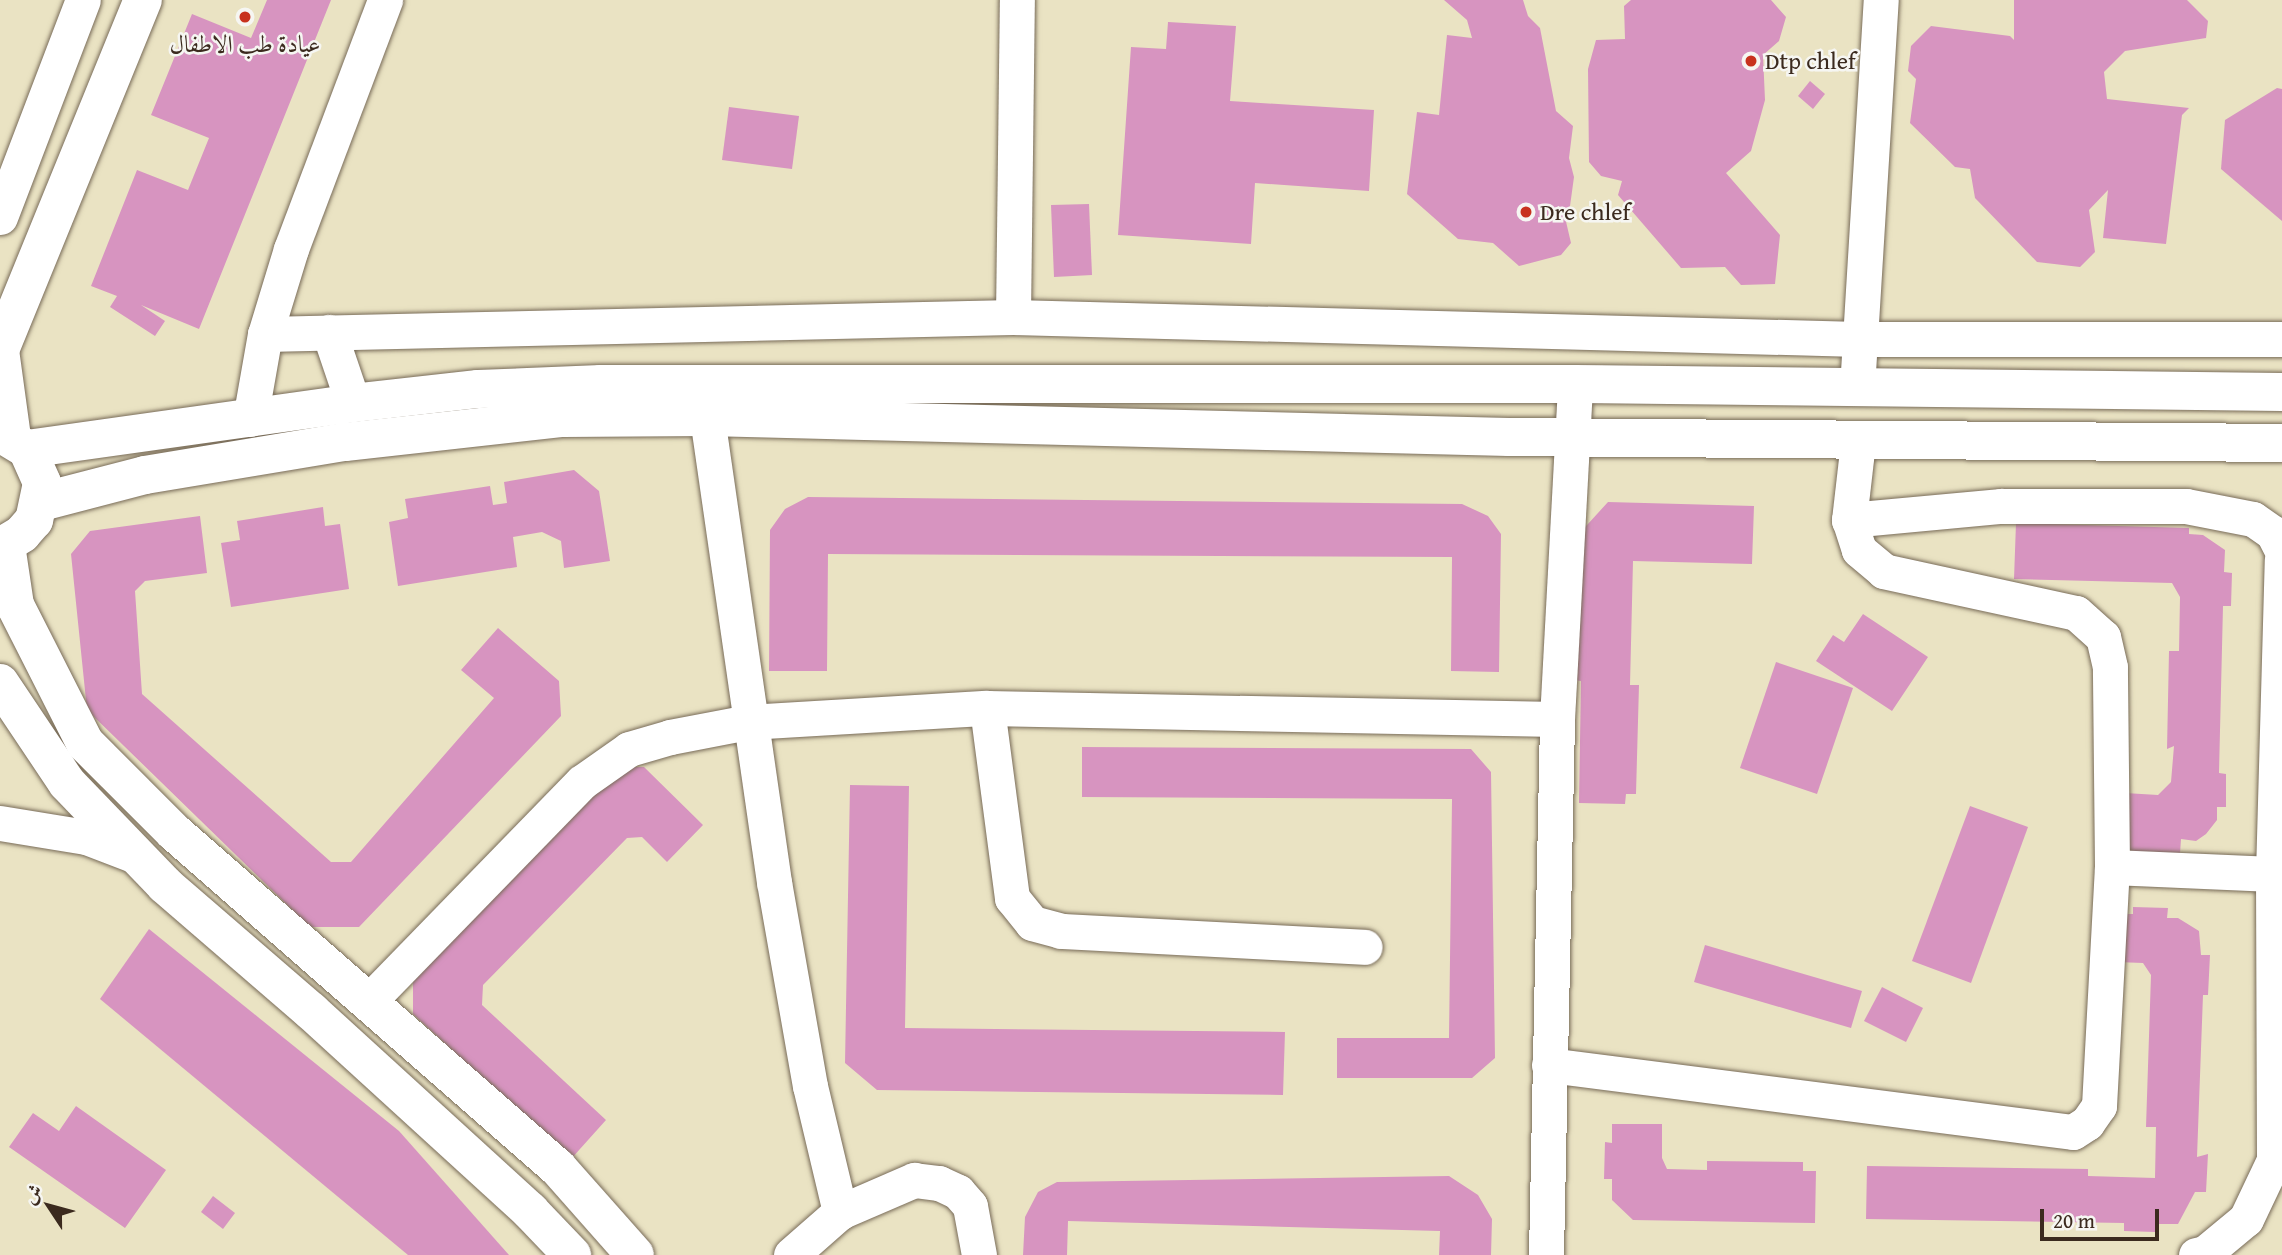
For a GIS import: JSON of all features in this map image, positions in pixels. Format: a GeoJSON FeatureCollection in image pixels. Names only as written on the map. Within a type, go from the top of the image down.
{"type":"FeatureCollection","features":[{"type":"Feature","properties":{"kind":"main road"},"geometry":{"type":"LineString","coordinates":[[143,0],[0,350],[13,440],[39,474],[41,502],[22,534],[3,546],[15,605],[85,743],[174,832],[558,1168],[635,1255]]}},
{"type":"Feature","properties":{"kind":"main road"},"geometry":{"type":"LineString","coordinates":[[13,440],[250,419],[353,403],[478,389],[601,384],[1575,384],[2282,392]]}},
{"type":"Feature","properties":{"kind":"main road"},"geometry":{"type":"LineString","coordinates":[[41,502],[145,475],[345,442],[563,418],[707,417],[1573,438],[2282,443]]}},
{"type":"Feature","properties":{"kind":"main road"},"geometry":{"type":"LineString","coordinates":[[2,694],[67,783],[136,856],[530,1211],[572,1255]]}},
{"type":"Feature","properties":{"kind":"street"},"geometry":{"type":"LineString","coordinates":[[0,217],[83,0]]}},
{"type":"Feature","properties":{"kind":"street"},"geometry":{"type":"LineString","coordinates":[[250,419],[265,334],[325,152],[385,0]]}},
{"type":"Feature","properties":{"kind":"street"},"geometry":{"type":"LineString","coordinates":[[1013,317],[1017,0]]}},
{"type":"Feature","properties":{"kind":"street"},"geometry":{"type":"LineString","coordinates":[[1857,388],[1881,0]]}},
{"type":"Feature","properties":{"kind":"street"},"geometry":{"type":"LineString","coordinates":[[265,334],[1013,317],[1859,339],[2282,339]]}},
{"type":"Feature","properties":{"kind":"street"},"geometry":{"type":"LineString","coordinates":[[329,332],[353,403]]}},
{"type":"Feature","properties":{"kind":"street"},"geometry":{"type":"LineString","coordinates":[[1546,1255],[1557,719],[1575,384]]}},
{"type":"Feature","properties":{"kind":"street"},"geometry":{"type":"LineString","coordinates":[[707,417],[748,722],[810,1086],[840,1212]]}},
{"type":"Feature","properties":{"kind":"street"},"geometry":{"type":"LineString","coordinates":[[1549,1065],[2073,1132],[2088,1123],[2099,1106],[2112,867],[2110,667],[2103,637],[2076,613],[1884,571],[1859,550],[1849,520],[1858,442]]}},
{"type":"Feature","properties":{"kind":"street"},"geometry":{"type":"LineString","coordinates":[[1849,520],[2001,506],[2186,506],[2253,519],[2273,533],[2282,551]]}},
{"type":"Feature","properties":{"kind":"street"},"geometry":{"type":"LineString","coordinates":[[2196,1255],[2206,1252],[2246,1219],[2274,1160],[2273,874],[2282,560]]}},
{"type":"Feature","properties":{"kind":"street"},"geometry":{"type":"LineString","coordinates":[[369,1001],[582,782],[629,750],[748,722],[987,708],[1557,719]]}},
{"type":"Feature","properties":{"kind":"street"},"geometry":{"type":"LineString","coordinates":[[987,708],[1012,898],[1032,923],[1060,931],[1365,947]]}},
{"type":"Feature","properties":{"kind":"street"},"geometry":{"type":"LineString","coordinates":[[0,823],[86,838],[136,856]]}},
{"type":"Feature","properties":{"kind":"street"},"geometry":{"type":"LineString","coordinates":[[2112,867],[2273,874]]}},
{"type":"Feature","properties":{"kind":"street"},"geometry":{"type":"LineString","coordinates":[[792,1255],[840,1212],[914,1180],[939,1183],[958,1192],[970,1206],[979,1255]]}},
{"type":"Feature","properties":{"kind":"building"},"geometry":{"type":"Polygon","coordinates":[[[267,0],[331,0],[199,329],[141,305],[165,321],[155,336],[110,307],[117,296],[91,286],[137,170],[188,190],[209,138],[151,115],[192,14],[251,38],[267,0]]]}},
{"type":"Feature","properties":{"kind":"building"},"geometry":{"type":"Polygon","coordinates":[[[1444,0],[1523,0],[1528,16],[1540,28],[1556,111],[1573,126],[1569,158],[1574,177],[1570,206],[1564,213],[1571,243],[1561,255],[1519,266],[1493,243],[1458,239],[1407,194],[1417,112],[1439,115],[1447,35],[1472,38],[1467,20],[1444,0]]]}},
{"type":"Feature","properties":{"kind":"building"},"geometry":{"type":"Polygon","coordinates":[[[1631,0],[1771,0],[1786,17],[1779,41],[1763,55],[1765,100],[1751,151],[1726,173],[1780,235],[1775,284],[1741,285],[1725,267],[1681,268],[1618,195],[1622,181],[1601,176],[1589,162],[1588,69],[1596,40],[1625,39],[1624,6],[1631,0]]]}},
{"type":"Feature","properties":{"kind":"building"},"geometry":{"type":"Polygon","coordinates":[[[2014,0],[2187,0],[2208,21],[2206,38],[2125,51],[2104,72],[2107,99],[2189,108],[2182,115],[2166,244],[2103,238],[2108,190],[2089,210],[2095,252],[2080,267],[2037,262],[1975,198],[1970,169],[1955,167],[1910,123],[1916,79],[1908,71],[1911,46],[1931,26],[2010,36],[2014,40],[2014,0]]]}},
{"type":"Feature","properties":{"kind":"building"},"geometry":{"type":"Polygon","coordinates":[[[1168,22],[1236,26],[1230,101],[1374,110],[1369,191],[1255,183],[1251,244],[1118,235],[1131,47],[1166,49],[1168,22]]]}},
{"type":"Feature","properties":{"kind":"building"},"geometry":{"type":"Polygon","coordinates":[[[1810,81],[1825,94],[1813,109],[1798,96],[1810,81]]]}},
{"type":"Feature","properties":{"kind":"building"},"geometry":{"type":"Polygon","coordinates":[[[2277,88],[2282,89],[2282,221],[2221,169],[2225,120],[2277,88]]]}},
{"type":"Feature","properties":{"kind":"building"},"geometry":{"type":"Polygon","coordinates":[[[729,107],[799,116],[792,169],[722,160],[729,107]]]}},
{"type":"Feature","properties":{"kind":"building"},"geometry":{"type":"Polygon","coordinates":[[[1089,204],[1092,275],[1054,277],[1051,205],[1089,204]]]}},
{"type":"Feature","properties":{"kind":"building"},"geometry":{"type":"Polygon","coordinates":[[[574,470],[599,491],[610,561],[564,568],[561,541],[542,532],[513,537],[517,567],[398,586],[389,522],[408,518],[405,499],[490,486],[493,505],[507,503],[504,482],[574,470]]]}},
{"type":"Feature","properties":{"kind":"building"},"geometry":{"type":"Polygon","coordinates":[[[808,497],[1462,504],[1488,516],[1501,534],[1499,672],[1451,671],[1452,557],[828,554],[827,671],[769,671],[770,530],[785,509],[808,497]]]}},
{"type":"Feature","properties":{"kind":"building"},"geometry":{"type":"Polygon","coordinates":[[[1608,502],[1754,506],[1752,564],[1633,561],[1630,685],[1639,685],[1636,794],[1626,794],[1625,804],[1579,803],[1581,681],[1574,680],[1577,536],[1608,502]]]}},
{"type":"Feature","properties":{"kind":"building"},"geometry":{"type":"Polygon","coordinates":[[[323,507],[325,526],[340,524],[349,589],[231,607],[221,543],[240,540],[237,521],[323,507]]]}},
{"type":"Feature","properties":{"kind":"building"},"geometry":{"type":"Polygon","coordinates":[[[200,516],[207,573],[145,581],[135,591],[142,694],[331,862],[351,862],[494,698],[461,670],[498,628],[559,681],[561,716],[359,927],[310,927],[87,710],[71,554],[90,531],[200,516]]]}},
{"type":"Feature","properties":{"kind":"building"},"geometry":{"type":"Polygon","coordinates":[[[2016,523],[2189,528],[2189,534],[2203,535],[2225,550],[2224,572],[2232,573],[2231,606],[2223,606],[2219,773],[2226,774],[2226,807],[2217,807],[2217,820],[2206,834],[2196,841],[2181,839],[2180,854],[2122,851],[2125,793],[2158,795],[2171,782],[2174,746],[2167,749],[2169,651],[2179,651],[2180,597],[2172,583],[2014,579],[2016,523]]]}},
{"type":"Feature","properties":{"kind":"building"},"geometry":{"type":"Polygon","coordinates":[[[1863,614],[1928,657],[1892,711],[1816,661],[1833,635],[1844,642],[1863,614]]]}},
{"type":"Feature","properties":{"kind":"building"},"geometry":{"type":"Polygon","coordinates":[[[1776,662],[1853,688],[1817,794],[1740,768],[1776,662]]]}},
{"type":"Feature","properties":{"kind":"building"},"geometry":{"type":"Polygon","coordinates":[[[1082,747],[1471,749],[1491,772],[1495,1058],[1472,1078],[1337,1078],[1337,1038],[1449,1038],[1452,799],[1082,797],[1082,747]]]}},
{"type":"Feature","properties":{"kind":"building"},"geometry":{"type":"Polygon","coordinates":[[[627,767],[644,767],[703,825],[667,862],[642,837],[627,838],[483,985],[482,1005],[606,1120],[571,1159],[413,1014],[413,982],[614,772],[627,767]]]}},
{"type":"Feature","properties":{"kind":"building"},"geometry":{"type":"Polygon","coordinates":[[[850,785],[909,786],[905,1028],[1285,1032],[1283,1095],[877,1090],[845,1063],[850,785]]]}},
{"type":"Feature","properties":{"kind":"building"},"geometry":{"type":"Polygon","coordinates":[[[1970,806],[2028,827],[1971,983],[1912,961],[1970,806]]]}},
{"type":"Feature","properties":{"kind":"building"},"geometry":{"type":"Polygon","coordinates":[[[2133,907],[2168,908],[2167,918],[2178,918],[2199,931],[2201,955],[2210,955],[2208,995],[2203,995],[2197,1157],[2208,1154],[2206,1192],[2195,1192],[2178,1224],[2155,1224],[2155,1232],[2124,1231],[2124,1223],[1866,1219],[1867,1166],[2088,1169],[2088,1176],[2155,1178],[2156,1127],[2146,1127],[2151,975],[2143,963],[2117,962],[2118,914],[2133,914],[2133,907]]]}},
{"type":"Feature","properties":{"kind":"building"},"geometry":{"type":"Polygon","coordinates":[[[149,929],[399,1131],[509,1255],[408,1255],[100,999],[149,929]]]}},
{"type":"Feature","properties":{"kind":"building"},"geometry":{"type":"Polygon","coordinates":[[[1705,945],[1862,991],[1851,1028],[1694,982],[1705,945]]]}},
{"type":"Feature","properties":{"kind":"building"},"geometry":{"type":"Polygon","coordinates":[[[1882,987],[1923,1008],[1906,1042],[1864,1021],[1882,987]]]}},
{"type":"Feature","properties":{"kind":"building"},"geometry":{"type":"Polygon","coordinates":[[[76,1106],[166,1170],[125,1228],[9,1147],[33,1113],[59,1131],[76,1106]]]}},
{"type":"Feature","properties":{"kind":"building"},"geometry":{"type":"Polygon","coordinates":[[[1612,1124],[1662,1124],[1662,1158],[1667,1169],[1707,1170],[1707,1161],[1803,1162],[1803,1171],[1816,1171],[1815,1223],[1633,1220],[1612,1200],[1612,1179],[1604,1179],[1605,1142],[1612,1143],[1612,1124]]]}},
{"type":"Feature","properties":{"kind":"building"},"geometry":{"type":"Polygon","coordinates":[[[1449,1176],[1478,1195],[1492,1219],[1491,1255],[1439,1255],[1440,1231],[1068,1221],[1067,1255],[1023,1255],[1025,1217],[1038,1192],[1057,1182],[1449,1176]]]}},
{"type":"Feature","properties":{"kind":"building"},"geometry":{"type":"Polygon","coordinates":[[[213,1196],[235,1213],[223,1229],[201,1212],[213,1196]]]}},
{"type":"Feature","properties":{"kind":"place","name":"عيادة طب الاطفال"},"geometry":{"type":"Point","coordinates":[245,17]}},
{"type":"Feature","properties":{"kind":"place","name":"Dtp chlef"},"geometry":{"type":"Point","coordinates":[1751,61]}},
{"type":"Feature","properties":{"kind":"place","name":"Dre chlef"},"geometry":{"type":"Point","coordinates":[1526,212]}}]}
